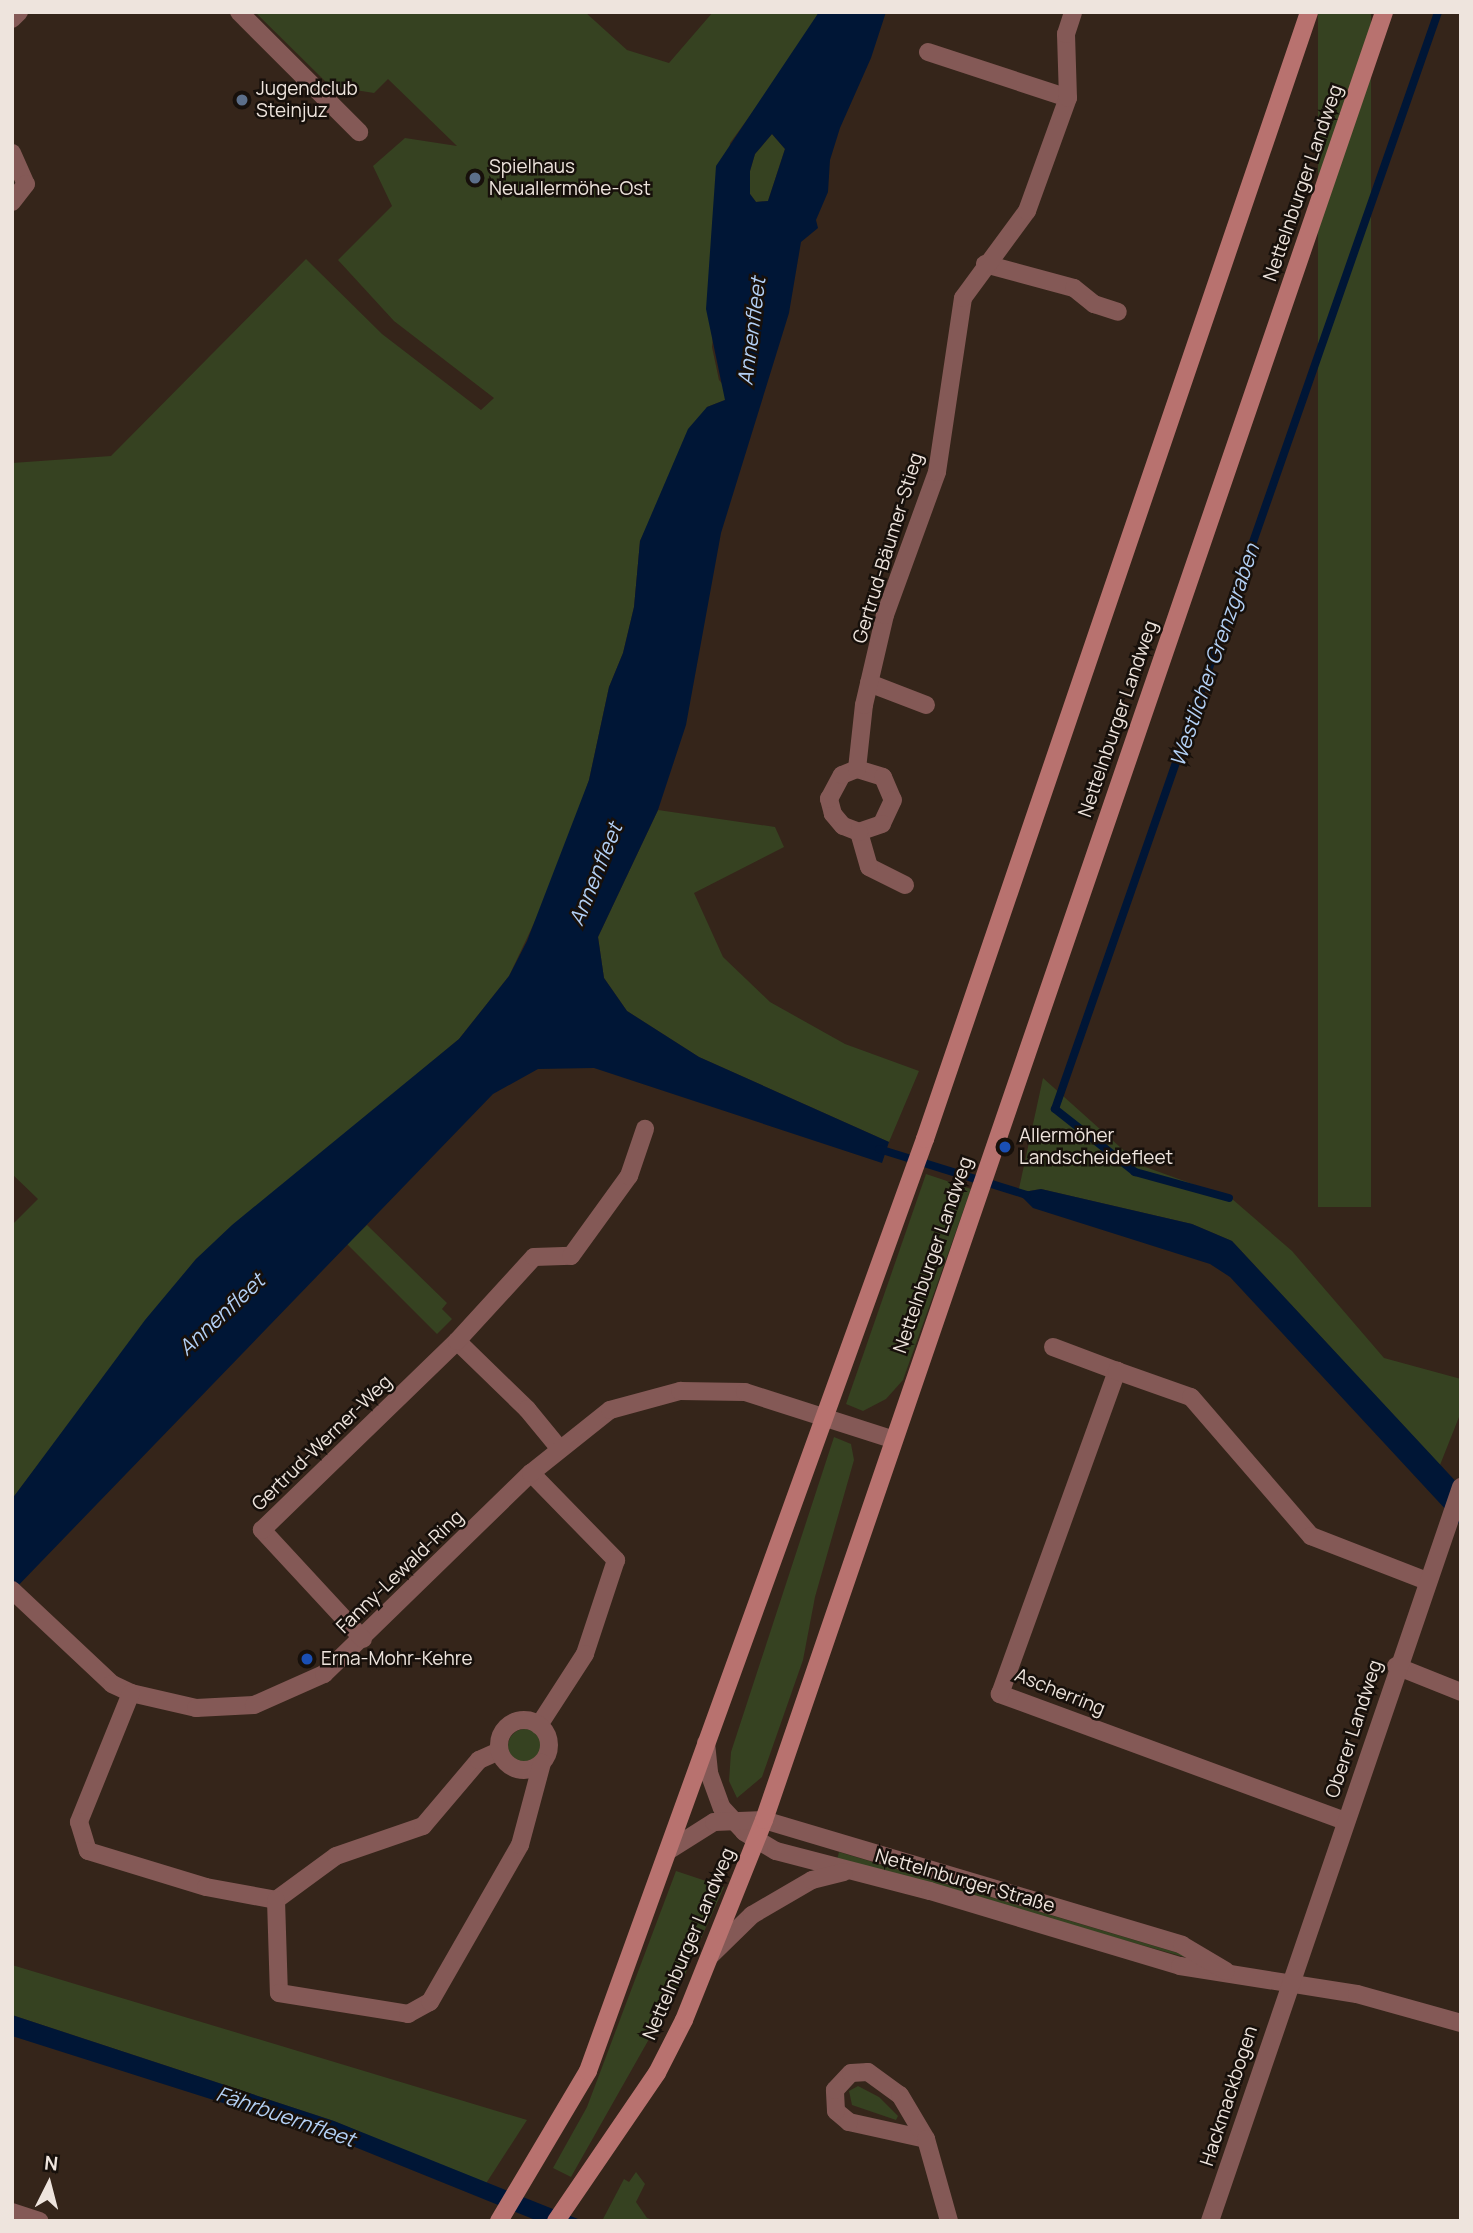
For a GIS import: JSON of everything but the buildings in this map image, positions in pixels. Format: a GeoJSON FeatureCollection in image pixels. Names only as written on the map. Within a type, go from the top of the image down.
{"type":"FeatureCollection","features":[{"type":"Feature","properties":{"kind":"main road"},"geometry":{"type":"LineString","coordinates":[[500,2219],[531,2172],[588,2071],[912,1177],[1309,12]]}},
{"type":"Feature","properties":{"kind":"main road","name":"Nettelnburger Landweg"},"geometry":{"type":"LineString","coordinates":[[556,2221],[657,2073],[710,1956],[764,1820],[891,1439],[1384,12]]}},
{"type":"Feature","properties":{"kind":"street"},"geometry":{"type":"LineString","coordinates":[[12,19],[19,12]]}},
{"type":"Feature","properties":{"kind":"street"},"geometry":{"type":"LineString","coordinates":[[239,12],[359,132]]}},
{"type":"Feature","properties":{"kind":"street","name":"Gertrud-Bäumer-Stieg"},"geometry":{"type":"LineString","coordinates":[[857,769],[869,684],[885,615],[937,472],[963,298],[985,264],[1027,211],[1068,98],[1066,34],[1073,12]]}},
{"type":"Feature","properties":{"kind":"street"},"geometry":{"type":"LineString","coordinates":[[928,52],[1068,98]]}},
{"type":"Feature","properties":{"kind":"street"},"geometry":{"type":"LineString","coordinates":[[12,153],[26,184],[12,202]]}},
{"type":"Feature","properties":{"kind":"street"},"geometry":{"type":"LineString","coordinates":[[985,264],[1074,288],[1094,304],[1118,312]]}},
{"type":"Feature","properties":{"kind":"street"},"geometry":{"type":"LineString","coordinates":[[869,684],[926,705]]}},
{"type":"Feature","properties":{"kind":"street"},"geometry":{"type":"LineString","coordinates":[[857,769],[883,777],[893,800],[882,824],[859,832],[843,826],[833,814],[830,799],[842,775],[857,769]]}},
{"type":"Feature","properties":{"kind":"street"},"geometry":{"type":"LineString","coordinates":[[859,832],[869,867],[905,885]]}},
{"type":"Feature","properties":{"kind":"street","name":"Gertrud-Werner-Weg"},"geometry":{"type":"LineString","coordinates":[[363,1639],[262,1530],[457,1341],[534,1257],[571,1256],[629,1176],[645,1129]]}},
{"type":"Feature","properties":{"kind":"street"},"geometry":{"type":"LineString","coordinates":[[457,1341],[527,1409],[559,1448]]}},
{"type":"Feature","properties":{"kind":"street"},"geometry":{"type":"LineString","coordinates":[[1053,1347],[1191,1397],[1311,1536],[1427,1581]]}},
{"type":"Feature","properties":{"kind":"street","name":"Ascherring"},"geometry":{"type":"LineString","coordinates":[[1117,1371],[1000,1694],[1345,1821]]}},
{"type":"Feature","properties":{"kind":"street","name":"Fanny-Lewald-Ring"},"geometry":{"type":"LineString","coordinates":[[16,1593],[113,1684],[131,1693],[196,1708],[254,1705],[324,1674],[531,1473],[559,1448],[611,1410],[680,1391],[745,1392],[824,1417]]}},
{"type":"Feature","properties":{"kind":"street"},"geometry":{"type":"LineString","coordinates":[[824,1417],[891,1439]]}},
{"type":"Feature","properties":{"kind":"street"},"geometry":{"type":"LineString","coordinates":[[531,1473],[616,1560],[585,1654],[539,1725]]}},
{"type":"Feature","properties":{"kind":"street","name":"Oberer Landweg"},"geometry":{"type":"LineString","coordinates":[[1288,1985],[1396,1666],[1461,1487]]}},
{"type":"Feature","properties":{"kind":"street"},"geometry":{"type":"LineString","coordinates":[[1396,1666],[1461,1692]]}},
{"type":"Feature","properties":{"kind":"street"},"geometry":{"type":"LineString","coordinates":[[131,1693],[79,1822],[88,1851],[206,1887],[276,1900],[336,1856],[423,1826],[479,1760],[499,1751]]}},
{"type":"Feature","properties":{"kind":"street"},"geometry":{"type":"LineString","coordinates":[[276,1900],[279,1993],[408,2014],[430,2002],[520,1845],[549,1739],[539,1725],[513,1722],[502,1732],[499,1751]]}},
{"type":"Feature","properties":{"kind":"street"},"geometry":{"type":"LineString","coordinates":[[706,1743],[709,1773],[730,1818],[755,1840],[850,1871]]}},
{"type":"Feature","properties":{"kind":"street"},"geometry":{"type":"LineString","coordinates":[[499,1751],[517,1769],[542,1763]]}},
{"type":"Feature","properties":{"kind":"street","name":"Nettelnburger Landweg"},"geometry":{"type":"LineString","coordinates":[[668,1851],[699,1828],[730,1818],[764,1820]]}},
{"type":"Feature","properties":{"kind":"street","name":"Nettelnburger Straße"},"geometry":{"type":"LineString","coordinates":[[764,1820],[1182,1945],[1229,1973]]}},
{"type":"Feature","properties":{"kind":"street","name":"Nettelnburger Straße"},"geometry":{"type":"LineString","coordinates":[[710,1956],[752,1914],[812,1880],[850,1871],[1180,1966],[1357,1994],[1461,2023]]}},
{"type":"Feature","properties":{"kind":"street","name":"Hackmackbogen"},"geometry":{"type":"LineString","coordinates":[[1210,2221],[1288,1985]]}},
{"type":"Feature","properties":{"kind":"street"},"geometry":{"type":"LineString","coordinates":[[926,2138],[849,2122],[836,2111],[835,2090],[851,2073],[868,2072],[900,2095],[926,2138],[949,2221]]}},
{"type":"Feature","properties":{"kind":"street"},"geometry":{"type":"LineString","coordinates":[[12,2212],[40,2221]]}},
{"type":"Feature","properties":{"kind":"green space"},"geometry":{"type":"Polygon","coordinates":[[[255,12],[585,12],[627,50],[669,63],[713,12],[819,12],[786,67],[730,143],[712,347],[719,380],[725,387],[725,400],[707,407],[640,541],[634,607],[623,653],[609,687],[589,780],[554,881],[509,976],[459,1039],[196,1259],[12,1499],[12,1225],[38,1199],[12,1174],[12,463],[111,456],[306,259],[382,334],[481,410],[494,398],[394,321],[338,260],[392,206],[373,166],[405,138],[457,146],[388,79],[374,93],[330,86],[255,12]]]}},
{"type":"Feature","properties":{"kind":"green space"},"geometry":{"type":"Polygon","coordinates":[[[1318,12],[1371,12],[1371,1207],[1318,1207],[1318,12]]]}},
{"type":"Feature","properties":{"kind":"green space"},"geometry":{"type":"Polygon","coordinates":[[[772,134],[785,149],[768,201],[756,202],[750,194],[750,171],[755,154],[772,134]]]}},
{"type":"Feature","properties":{"kind":"green space"},"geometry":{"type":"Polygon","coordinates":[[[658,810],[775,827],[784,847],[694,893],[723,957],[770,1002],[845,1044],[919,1071],[889,1142],[699,1057],[627,1011],[604,978],[598,937],[658,810]]]}},
{"type":"Feature","properties":{"kind":"green space"},"geometry":{"type":"Polygon","coordinates":[[[1043,1078],[1140,1165],[1231,1198],[1292,1251],[1384,1358],[1461,1379],[1461,1412],[1440,1465],[1232,1241],[1192,1224],[1041,1189],[1018,1193],[1043,1078]]]}},
{"type":"Feature","properties":{"kind":"green space"},"geometry":{"type":"Polygon","coordinates":[[[926,1174],[971,1189],[903,1380],[886,1399],[863,1411],[846,1404],[926,1174]]]}},
{"type":"Feature","properties":{"kind":"green space"},"geometry":{"type":"Polygon","coordinates":[[[367,1225],[447,1303],[442,1309],[452,1319],[437,1334],[347,1244],[367,1225]]]}},
{"type":"Feature","properties":{"kind":"green space"},"geometry":{"type":"Polygon","coordinates":[[[834,1437],[851,1444],[854,1460],[815,1597],[803,1660],[762,1777],[737,1798],[729,1781],[731,1752],[834,1437]]]}},
{"type":"Feature","properties":{"kind":"green space"},"geometry":{"type":"Polygon","coordinates":[[[525,1729],[537,1734],[542,1746],[537,1758],[525,1763],[513,1758],[508,1746],[513,1734],[525,1729]]]}},
{"type":"Feature","properties":{"kind":"green space"},"geometry":{"type":"Polygon","coordinates":[[[839,1852],[1188,1956],[1188,1958],[837,1860],[839,1852]]]}},
{"type":"Feature","properties":{"kind":"green space"},"geometry":{"type":"Polygon","coordinates":[[[676,1871],[724,1887],[683,1979],[571,2177],[553,2168],[587,2107],[676,1871]]]}},
{"type":"Feature","properties":{"kind":"green space"},"geometry":{"type":"Polygon","coordinates":[[[12,1965],[527,2120],[485,2185],[334,2121],[12,2015],[12,1965]]]}},
{"type":"Feature","properties":{"kind":"green space"},"geometry":{"type":"Polygon","coordinates":[[[858,2086],[879,2097],[898,2116],[896,2120],[852,2105],[849,2091],[858,2086]]]}},
{"type":"Feature","properties":{"kind":"green space"},"geometry":{"type":"Polygon","coordinates":[[[636,2172],[645,2184],[636,2202],[647,2218],[657,2221],[602,2221],[624,2179],[629,2182],[636,2172]]]}},
{"type":"Feature","properties":{"kind":"water","name":"Annenfleet"},"geometry":{"type":"Polygon","coordinates":[[[819,12],[886,12],[871,58],[840,128],[830,160],[828,192],[816,220],[818,228],[801,242],[789,313],[721,533],[686,725],[658,810],[598,937],[604,978],[627,1011],[699,1057],[889,1142],[882,1163],[594,1068],[538,1069],[493,1094],[12,1592],[12,1499],[145,1320],[196,1259],[232,1225],[459,1039],[509,976],[527,941],[589,780],[609,687],[623,653],[634,607],[640,541],[688,429],[707,407],[725,400],[706,309],[716,166],[819,12]],[[772,134],[755,154],[750,171],[750,194],[756,202],[768,201],[785,149],[772,134]]]}},
{"type":"Feature","properties":{"kind":"water"},"geometry":{"type":"Polygon","coordinates":[[[1041,1189],[1192,1224],[1232,1241],[1461,1487],[1461,1526],[1230,1277],[1210,1264],[1033,1208],[1018,1193],[1041,1189]]]}},
{"type":"Feature","properties":{"kind":"water","name":"Fährbuernfleet"},"geometry":{"type":"Polygon","coordinates":[[[12,2015],[334,2121],[583,2221],[538,2221],[330,2137],[12,2036],[12,2015]]]}},
{"type":"Feature","properties":{"kind":"waterway","name":"Westlicher Grenzgraben"},"geometry":{"type":"LineString","coordinates":[[1229,1198],[1135,1172],[1055,1109],[1438,12]]}},
{"type":"Feature","properties":{"kind":"waterway","name":"Allermöher Landscheidefleet"},"geometry":{"type":"LineString","coordinates":[[879,1149],[1027,1195]]}},
{"type":"Feature","properties":{"kind":"place","name":"Jugendclub Steinjuz"},"geometry":{"type":"Point","coordinates":[242,100]}},
{"type":"Feature","properties":{"kind":"place","name":"Spielhaus Neuallermöhe-Ost"},"geometry":{"type":"Point","coordinates":[475,178]}},
{"type":"Feature","properties":{"kind":"place","name":"Allermöher Landscheidefleet"},"geometry":{"type":"Point","coordinates":[1005,1147]}},
{"type":"Feature","properties":{"kind":"place","name":"Erna-Mohr-Kehre"},"geometry":{"type":"Point","coordinates":[307,1659]}}]}
